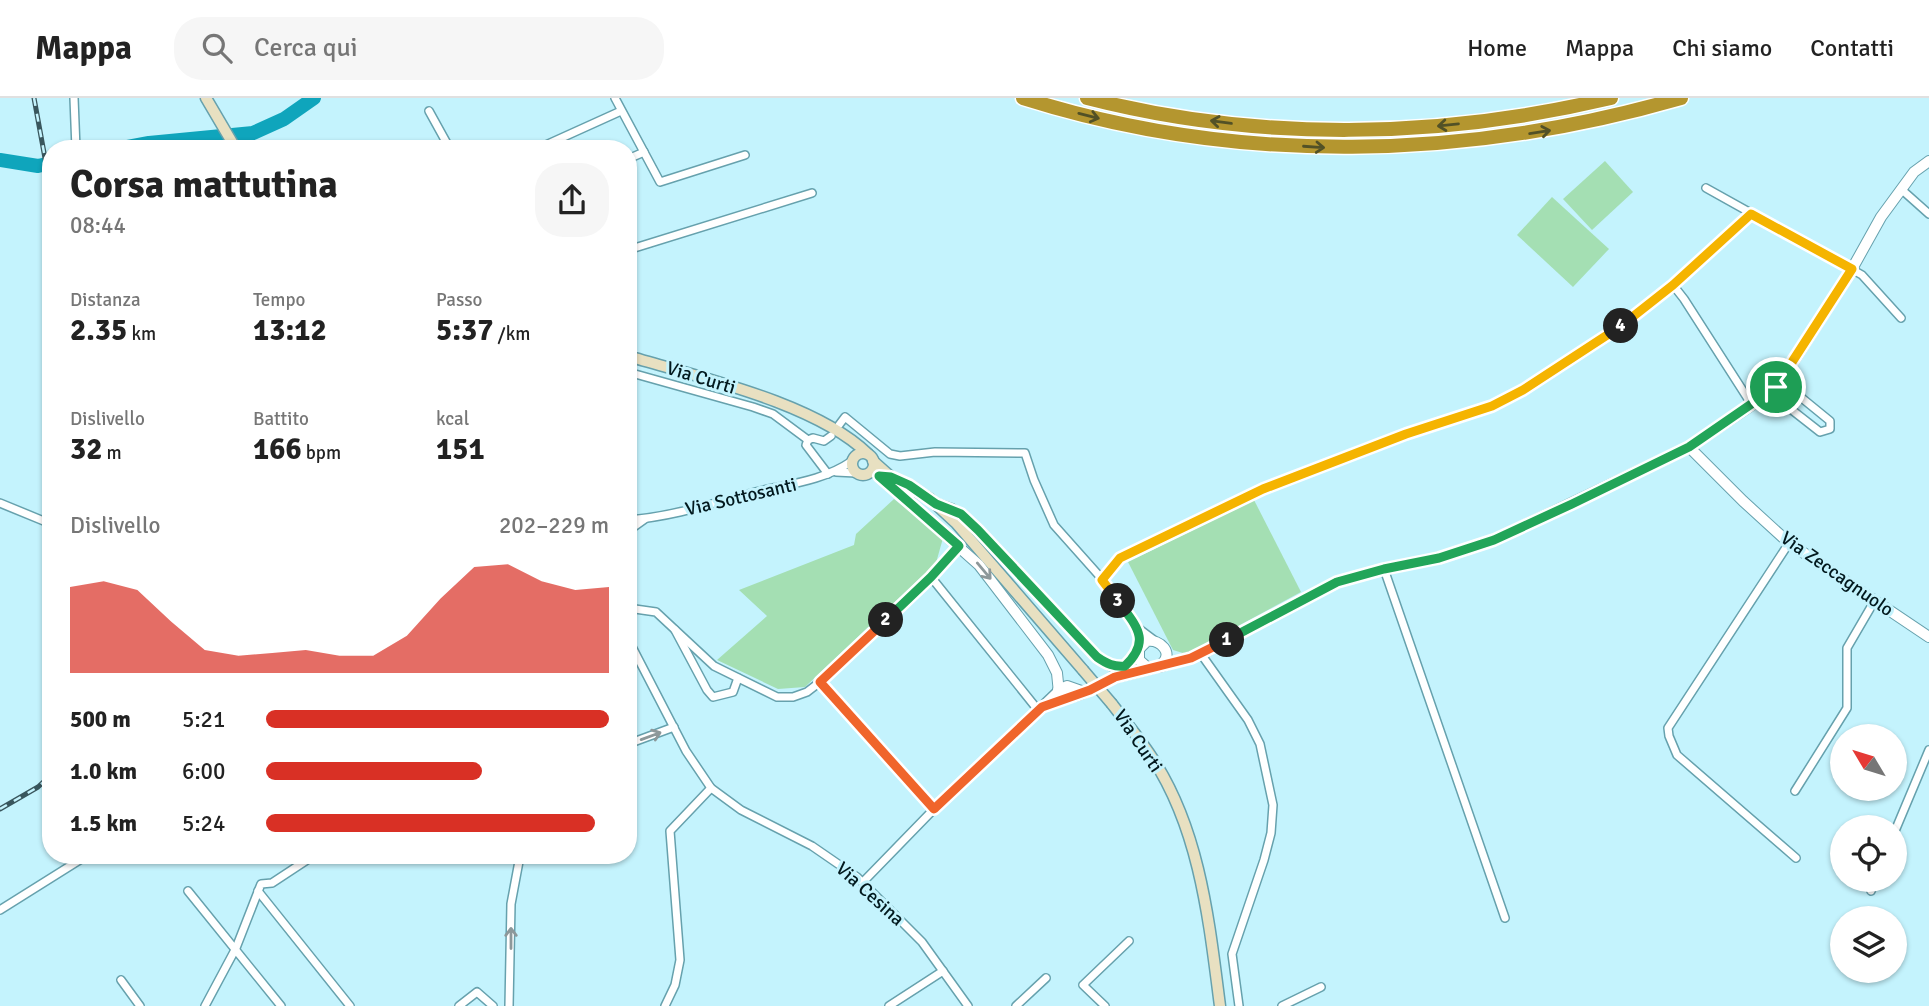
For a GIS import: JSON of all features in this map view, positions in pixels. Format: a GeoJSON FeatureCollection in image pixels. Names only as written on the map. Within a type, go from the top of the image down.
{"type":"FeatureCollection","features":[{"type":"Feature","properties":{"kind":"highway"},"geometry":{"type":"LineString","coordinates":[[1023,98],[1055,108],[1160,131],[1240,142],[1331,148],[1421,146],[1501,138],[1555,129],[1681,98]]}},
{"type":"Feature","properties":{"kind":"highway"},"geometry":{"type":"LineString","coordinates":[[1087,98],[1238,125],[1373,130],[1507,120],[1611,98]]}},
{"type":"Feature","properties":{"kind":"main road"},"geometry":{"type":"LineString","coordinates":[[206,98],[230,140]]}},
{"type":"Feature","properties":{"kind":"main road","name":"Via Curti"},"geometry":{"type":"LineString","coordinates":[[637,359],[782,404],[848,439],[871,458],[885,476]]}},
{"type":"Feature","properties":{"kind":"main road"},"geometry":{"type":"LineString","coordinates":[[848,439],[853,467],[861,473],[871,470],[871,458],[859,454],[853,459]]}},
{"type":"Feature","properties":{"kind":"main road","name":"Via Curti"},"geometry":{"type":"LineString","coordinates":[[861,473],[885,476],[921,492],[936,504],[981,550],[1112,704],[1152,757],[1180,813],[1199,868],[1220,1006]]}},
{"type":"Feature","properties":{"kind":"street"},"geometry":{"type":"LineString","coordinates":[[74,98],[76,140]]}},
{"type":"Feature","properties":{"kind":"street"},"geometry":{"type":"LineString","coordinates":[[615,98],[660,181],[745,155]]}},
{"type":"Feature","properties":{"kind":"street"},"geometry":{"type":"LineString","coordinates":[[429,111],[445,140]]}},
{"type":"Feature","properties":{"kind":"street"},"geometry":{"type":"LineString","coordinates":[[557,140],[621,111]]}},
{"type":"Feature","properties":{"kind":"street"},"geometry":{"type":"LineString","coordinates":[[637,155],[644,152]]}},
{"type":"Feature","properties":{"kind":"street"},"geometry":{"type":"LineString","coordinates":[[1040,708],[1115,677],[1201,654],[1337,582],[1439,558],[1494,540],[1689,447],[1752,405],[1781,381],[1852,269],[1881,217],[1914,172],[1929,161]]}},
{"type":"Feature","properties":{"kind":"street"},"geometry":{"type":"LineString","coordinates":[[1706,188],[1852,269],[1873,286],[1901,318]]}},
{"type":"Feature","properties":{"kind":"street"},"geometry":{"type":"LineString","coordinates":[[1901,190],[1929,214]]}},
{"type":"Feature","properties":{"kind":"street"},"geometry":{"type":"LineString","coordinates":[[637,247],[812,193]]}},
{"type":"Feature","properties":{"kind":"street"},"geometry":{"type":"LineString","coordinates":[[1102,580],[1120,558],[1263,489],[1513,396],[1629,321],[1751,214]]}},
{"type":"Feature","properties":{"kind":"street"},"geometry":{"type":"LineString","coordinates":[[1673,285],[1752,405]]}},
{"type":"Feature","properties":{"kind":"street"},"geometry":{"type":"LineString","coordinates":[[637,375],[772,414],[808,440]]}},
{"type":"Feature","properties":{"kind":"street"},"geometry":{"type":"LineString","coordinates":[[1769,392],[1821,432],[1830,429],[1830,421],[1781,381]]}},
{"type":"Feature","properties":{"kind":"street"},"geometry":{"type":"LineString","coordinates":[[839,425],[845,417],[890,454],[900,456],[935,452],[1025,453],[1054,525],[1102,580],[1138,628],[1161,644],[1165,650],[1166,657],[1153,667]]}},
{"type":"Feature","properties":{"kind":"street"},"geometry":{"type":"LineString","coordinates":[[808,440],[813,438],[824,441],[831,436]]}},
{"type":"Feature","properties":{"kind":"street"},"geometry":{"type":"LineString","coordinates":[[808,440],[808,452],[832,473]]}},
{"type":"Feature","properties":{"kind":"street","name":"Via Zeccagnuolo"},"geometry":{"type":"LineString","coordinates":[[1689,447],[1789,543],[1929,637]]}},
{"type":"Feature","properties":{"kind":"street","name":"Via Sottosanti"},"geometry":{"type":"LineString","coordinates":[[637,519],[807,482],[832,473],[853,459]]}},
{"type":"Feature","properties":{"kind":"street","name":"Via Sottosanti"},"geometry":{"type":"LineString","coordinates":[[832,473],[861,473]]}},
{"type":"Feature","properties":{"kind":"street","name":"Via Curti"},"geometry":{"type":"LineString","coordinates":[[885,476],[979,565],[1048,655],[1057,673],[1058,690],[1066,698]]}},
{"type":"Feature","properties":{"kind":"street"},"geometry":{"type":"LineString","coordinates":[[0,503],[42,520]]}},
{"type":"Feature","properties":{"kind":"street"},"geometry":{"type":"LineString","coordinates":[[936,504],[952,509],[970,522],[1097,657],[1112,666],[1125,666]]}},
{"type":"Feature","properties":{"kind":"street","name":"Via Sottosanti"},"geometry":{"type":"LineString","coordinates":[[637,524],[645,519]]}},
{"type":"Feature","properties":{"kind":"street"},"geometry":{"type":"LineString","coordinates":[[1789,543],[1671,721],[1668,730],[1672,746],[1681,758],[1796,858]]}},
{"type":"Feature","properties":{"kind":"street"},"geometry":{"type":"LineString","coordinates":[[637,609],[656,612],[714,666],[777,697],[793,697],[807,692],[820,682],[931,577],[959,546]]}},
{"type":"Feature","properties":{"kind":"street"},"geometry":{"type":"LineString","coordinates":[[1384,569],[1505,918]]}},
{"type":"Feature","properties":{"kind":"street"},"geometry":{"type":"LineString","coordinates":[[931,577],[1040,708]]}},
{"type":"Feature","properties":{"kind":"street"},"geometry":{"type":"LineString","coordinates":[[1795,791],[1847,708],[1847,648],[1875,600]]}},
{"type":"Feature","properties":{"kind":"street"},"geometry":{"type":"LineString","coordinates":[[673,626],[713,697],[733,692],[738,678]]}},
{"type":"Feature","properties":{"kind":"street"},"geometry":{"type":"LineString","coordinates":[[1138,628],[1141,664],[1153,667]]}},
{"type":"Feature","properties":{"kind":"street"},"geometry":{"type":"LineString","coordinates":[[1115,677],[1147,641],[1154,640]]}},
{"type":"Feature","properties":{"kind":"street"},"geometry":{"type":"LineString","coordinates":[[1165,650],[1182,660]]}},
{"type":"Feature","properties":{"kind":"street"},"geometry":{"type":"LineString","coordinates":[[1201,654],[1248,720],[1260,744],[1273,805],[1271,833],[1264,860],[1232,954],[1239,1006]]}},
{"type":"Feature","properties":{"kind":"street"},"geometry":{"type":"LineString","coordinates":[[637,656],[674,727],[711,788],[670,831],[680,960],[675,985],[665,1006]]}},
{"type":"Feature","properties":{"kind":"street"},"geometry":{"type":"LineString","coordinates":[[820,682],[934,809]]}},
{"type":"Feature","properties":{"kind":"street"},"geometry":{"type":"LineString","coordinates":[[863,882],[934,809],[1058,690],[1067,686],[1084,692]]}},
{"type":"Feature","properties":{"kind":"street"},"geometry":{"type":"LineString","coordinates":[[637,741],[674,727]]}},
{"type":"Feature","properties":{"kind":"street"},"geometry":{"type":"LineString","coordinates":[[1902,815],[1929,750]]}},
{"type":"Feature","properties":{"kind":"street","name":"Via Cesina"},"geometry":{"type":"LineString","coordinates":[[711,788],[748,814],[812,846],[863,882],[922,942],[968,1006]]}},
{"type":"Feature","properties":{"kind":"street"},"geometry":{"type":"LineString","coordinates":[[0,910],[73,864]]}},
{"type":"Feature","properties":{"kind":"street"},"geometry":{"type":"LineString","coordinates":[[205,1006],[236,948],[261,884],[272,883],[301,864]]}},
{"type":"Feature","properties":{"kind":"street"},"geometry":{"type":"LineString","coordinates":[[509,1006],[511,904],[518,864]]}},
{"type":"Feature","properties":{"kind":"street"},"geometry":{"type":"LineString","coordinates":[[188,891],[281,1006]]}},
{"type":"Feature","properties":{"kind":"street"},"geometry":{"type":"LineString","coordinates":[[258,891],[350,1006]]}},
{"type":"Feature","properties":{"kind":"street"},"geometry":{"type":"LineString","coordinates":[[1105,1006],[1083,985],[1129,941]]}},
{"type":"Feature","properties":{"kind":"street"},"geometry":{"type":"LineString","coordinates":[[890,1006],[943,971]]}},
{"type":"Feature","properties":{"kind":"street"},"geometry":{"type":"LineString","coordinates":[[1016,1006],[1046,978]]}},
{"type":"Feature","properties":{"kind":"street"},"geometry":{"type":"LineString","coordinates":[[121,980],[140,1006]]}},
{"type":"Feature","properties":{"kind":"street"},"geometry":{"type":"LineString","coordinates":[[1282,1006],[1321,987]]}},
{"type":"Feature","properties":{"kind":"street"},"geometry":{"type":"LineString","coordinates":[[460,1006],[477,992],[493,1006]]}},
{"type":"Feature","properties":{"kind":"green space"},"geometry":{"type":"Polygon","coordinates":[[[1605,161],[1633,192],[1592,230],[1563,199],[1605,161]]]}},
{"type":"Feature","properties":{"kind":"green space"},"geometry":{"type":"Polygon","coordinates":[[[1552,197],[1609,249],[1573,287],[1517,235],[1552,197]]]}},
{"type":"Feature","properties":{"kind":"green space"},"geometry":{"type":"Polygon","coordinates":[[[894,499],[943,538],[936,563],[805,687],[778,689],[717,660],[767,616],[739,590],[854,545],[856,534],[894,499]]]}},
{"type":"Feature","properties":{"kind":"green space"},"geometry":{"type":"Polygon","coordinates":[[[1254,500],[1301,592],[1186,654],[1173,650],[1128,562],[1254,500]]]}},
{"type":"Feature","properties":{"kind":"waterway"},"geometry":{"type":"LineString","coordinates":[[180,140],[253,133],[284,119],[314,98]]}},
{"type":"Feature","properties":{"kind":"waterway"},"geometry":{"type":"LineString","coordinates":[[0,160],[42,165]]}},
{"type":"Feature","properties":{"kind":"railway"},"geometry":{"type":"LineString","coordinates":[[34,98],[42,142]]}},
{"type":"Feature","properties":{"kind":"railway"},"geometry":{"type":"LineString","coordinates":[[0,809],[42,783]]}},
{"type":"Feature","properties":{"kind":"route"},"geometry":{"type":"LineString","coordinates":[[1751,214],[1852,269],[1776,387],[1689,447],[1494,540],[1439,558],[1337,582],[1201,654],[1115,677],[1090,690],[1042,707],[934,809],[820,682],[931,577],[959,546],[879,476],[891,477],[909,485],[936,504],[961,514],[1073,634],[1105,663],[1118,667],[1125,666],[1141,646],[1138,628],[1102,580],[1120,558],[1263,489],[1347,455],[1492,406],[1523,390],[1629,321],[1751,214]]}}]}
